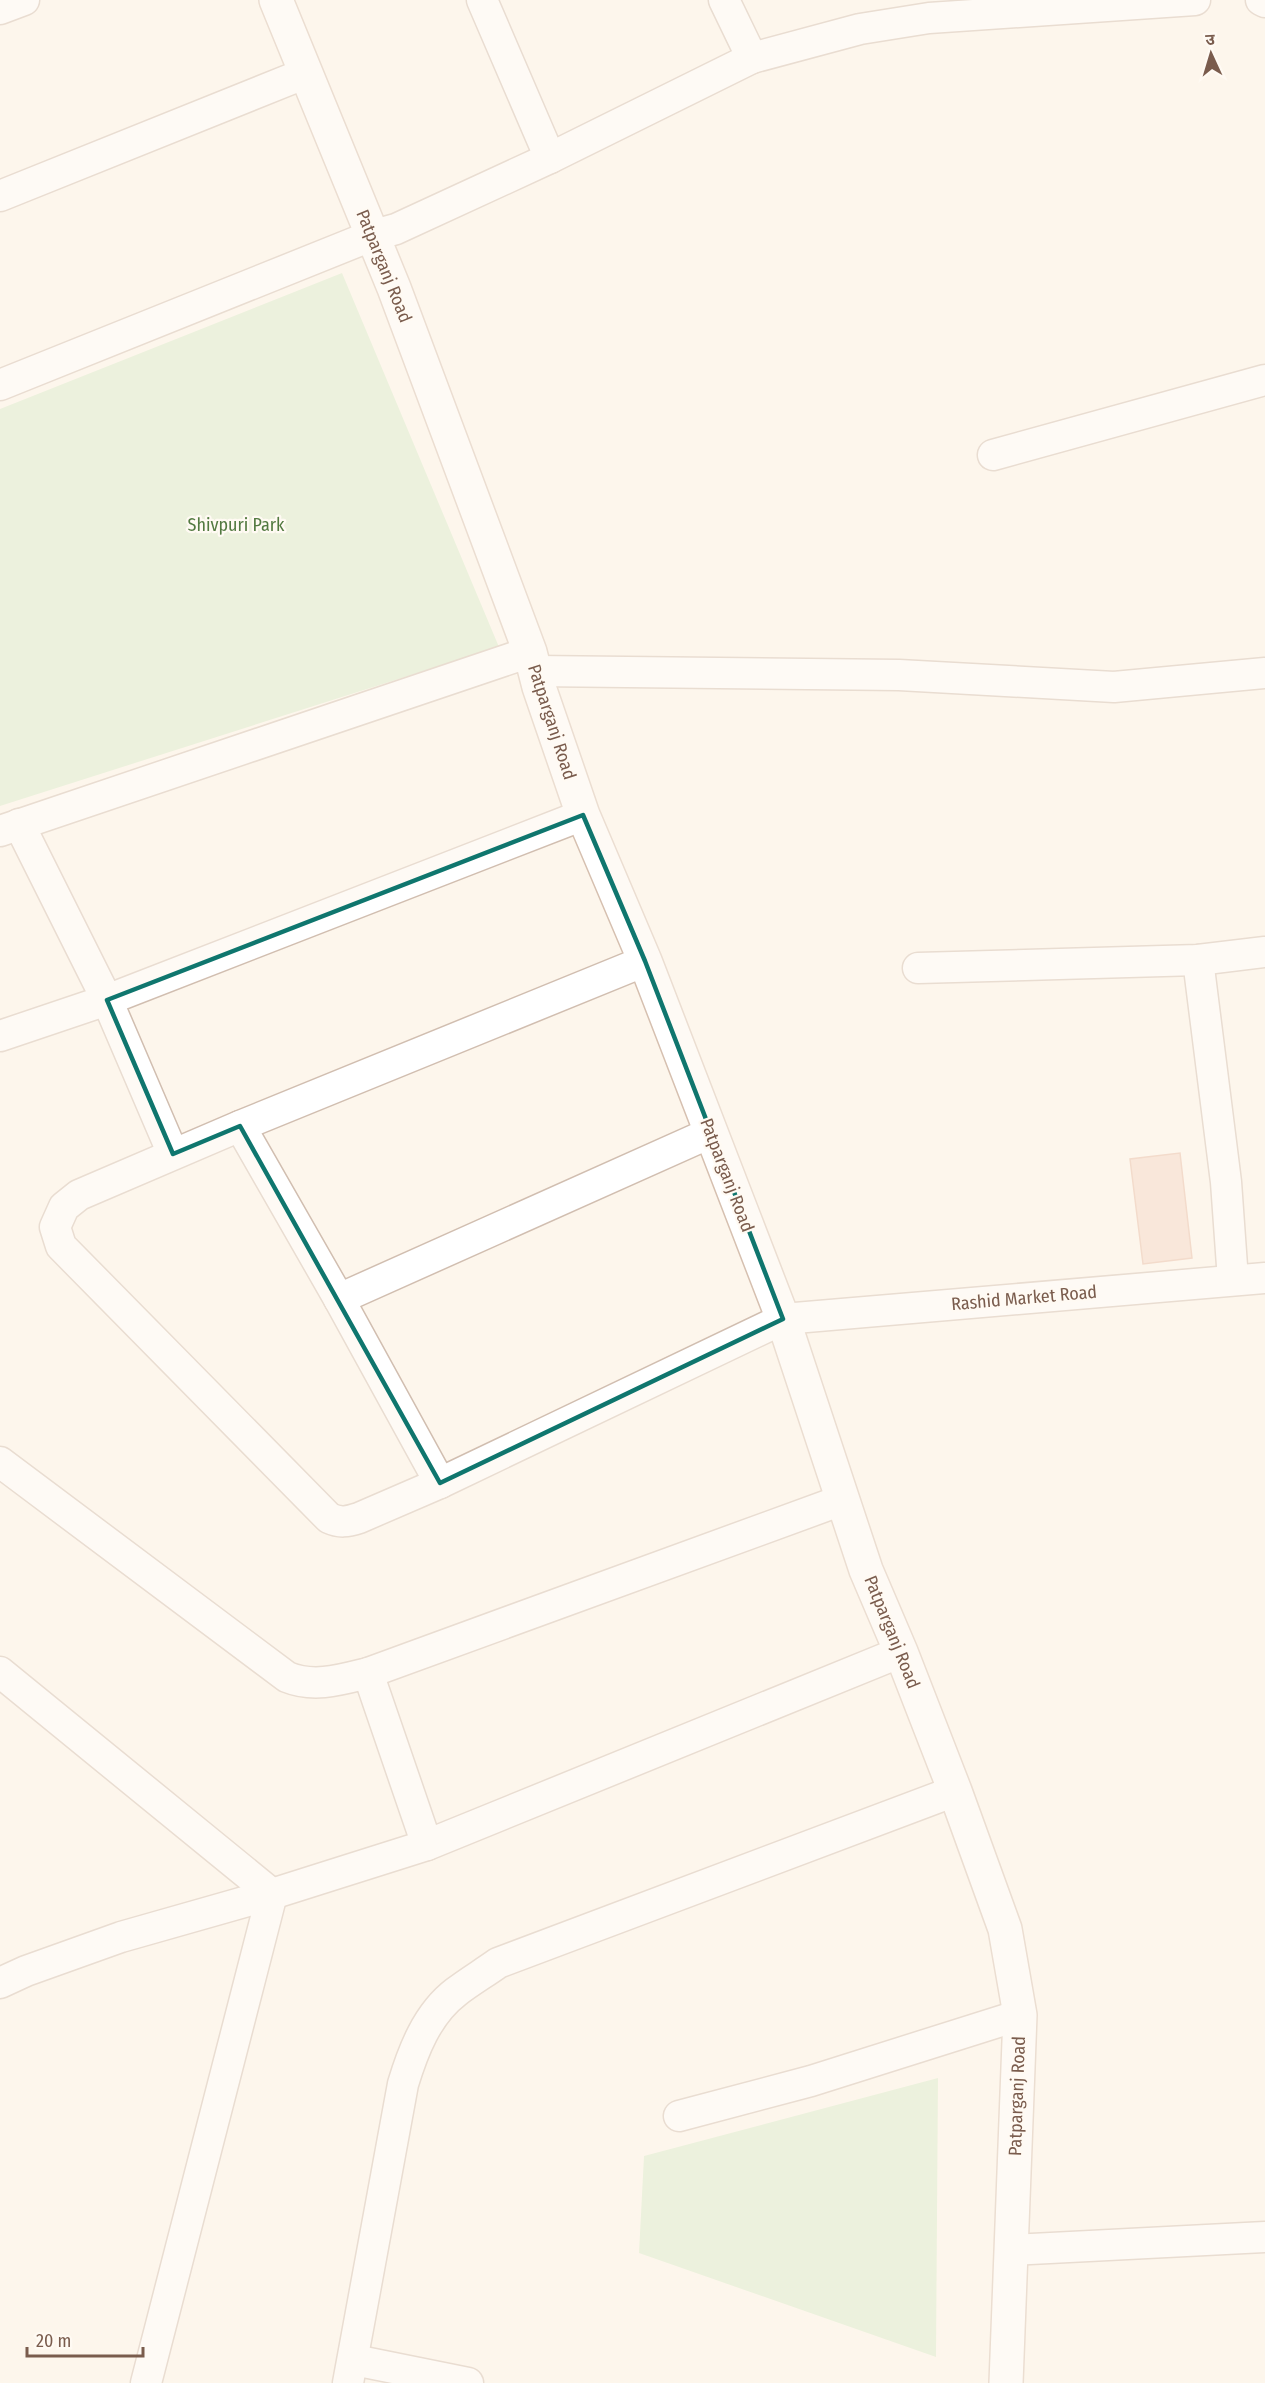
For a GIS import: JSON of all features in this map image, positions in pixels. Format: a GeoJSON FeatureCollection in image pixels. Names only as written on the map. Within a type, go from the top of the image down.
{"type":"FeatureCollection","features":[{"type":"Feature","properties":{"kind":"street"},"geometry":{"type":"LineString","coordinates":[[0,9],[24,0]]}},
{"type":"Feature","properties":{"kind":"street","name":"Patparganj Road"},"geometry":{"type":"LineString","coordinates":[[276,0],[398,299],[532,661],[583,815],[645,961],[783,1319],[866,1570],[901,1652],[955,1791],[1005,1929],[1020,2015],[1006,2383]]}},
{"type":"Feature","properties":{"kind":"street"},"geometry":{"type":"LineString","coordinates":[[482,0],[550,158]]}},
{"type":"Feature","properties":{"kind":"street"},"geometry":{"type":"LineString","coordinates":[[724,0],[752,58]]}},
{"type":"Feature","properties":{"kind":"street"},"geometry":{"type":"LineString","coordinates":[[0,385],[371,236],[396,229],[550,158],[752,58],[860,30],[929,18],[1195,0]]}},
{"type":"Feature","properties":{"kind":"street"},"geometry":{"type":"LineString","coordinates":[[0,196],[306,73]]}},
{"type":"Feature","properties":{"kind":"street"},"geometry":{"type":"LineString","coordinates":[[993,455],[1265,380]]}},
{"type":"Feature","properties":{"kind":"street"},"geometry":{"type":"LineString","coordinates":[[173,1154],[107,1000],[10,828],[532,661],[899,675],[1114,687],[1265,673]]}},
{"type":"Feature","properties":{"kind":"street"},"geometry":{"type":"LineString","coordinates":[[0,1036],[107,1000],[583,815]]}},
{"type":"Feature","properties":{"kind":"street"},"geometry":{"type":"LineString","coordinates":[[918,968],[1198,960],[1265,952]]}},
{"type":"Feature","properties":{"kind":"street"},"geometry":{"type":"LineString","coordinates":[[1198,960],[1226,1182],[1233,1280]]}},
{"type":"Feature","properties":{"kind":"street"},"geometry":{"type":"LineString","coordinates":[[645,961],[240,1126],[79,1195],[64,1207],[55,1227],[61,1246],[329,1518],[338,1522],[347,1522],[440,1483],[783,1319]]}},
{"type":"Feature","properties":{"kind":"street"},"geometry":{"type":"LineString","coordinates":[[240,1126],[339,1299],[440,1483]]}},
{"type":"Feature","properties":{"kind":"street"},"geometry":{"type":"LineString","coordinates":[[339,1299],[710,1133]]}},
{"type":"Feature","properties":{"kind":"street","name":"Rashid Market Road"},"geometry":{"type":"LineString","coordinates":[[783,1319],[1265,1278]]}},
{"type":"Feature","properties":{"kind":"street"},"geometry":{"type":"LineString","coordinates":[[0,1462],[287,1677],[301,1683],[325,1683],[368,1673],[842,1500]]}},
{"type":"Feature","properties":{"kind":"street"},"geometry":{"type":"LineString","coordinates":[[0,1983],[26,1971],[121,1937],[272,1894],[427,1845],[901,1652]]}},
{"type":"Feature","properties":{"kind":"street"},"geometry":{"type":"LineString","coordinates":[[0,1672],[272,1894]]}},
{"type":"Feature","properties":{"kind":"street"},"geometry":{"type":"LineString","coordinates":[[368,1673],[427,1845]]}},
{"type":"Feature","properties":{"kind":"street"},"geometry":{"type":"LineString","coordinates":[[468,2383],[351,2372],[403,2084],[411,2056],[428,2024],[454,1994],[498,1964],[955,1791]]}},
{"type":"Feature","properties":{"kind":"street"},"geometry":{"type":"LineString","coordinates":[[146,2383],[272,1894]]}},
{"type":"Feature","properties":{"kind":"street"},"geometry":{"type":"LineString","coordinates":[[679,2116],[811,2081],[1020,2015]]}},
{"type":"Feature","properties":{"kind":"street"},"geometry":{"type":"LineString","coordinates":[[1012,2250],[1265,2237]]}},
{"type":"Feature","properties":{"kind":"highlighted area"},"geometry":{"type":"Polygon","coordinates":[[[583,815],[645,961],[783,1319],[440,1483],[240,1126],[173,1154],[107,1000],[583,815]]]}},
{"type":"Feature","properties":{"kind":"green space","name":"Shivpuri Park"},"geometry":{"type":"Polygon","coordinates":[[[342,273],[499,647],[0,806],[0,409],[342,273]]]}},
{"type":"Feature","properties":{"kind":"green space"},"geometry":{"type":"Polygon","coordinates":[[[938,2078],[936,2357],[639,2253],[644,2156],[938,2078]]]}},
{"type":"Feature","properties":{"kind":"building"},"geometry":{"type":"Polygon","coordinates":[[[1180,1153],[1192,1258],[1143,1264],[1130,1159],[1180,1153]]]}}]}
